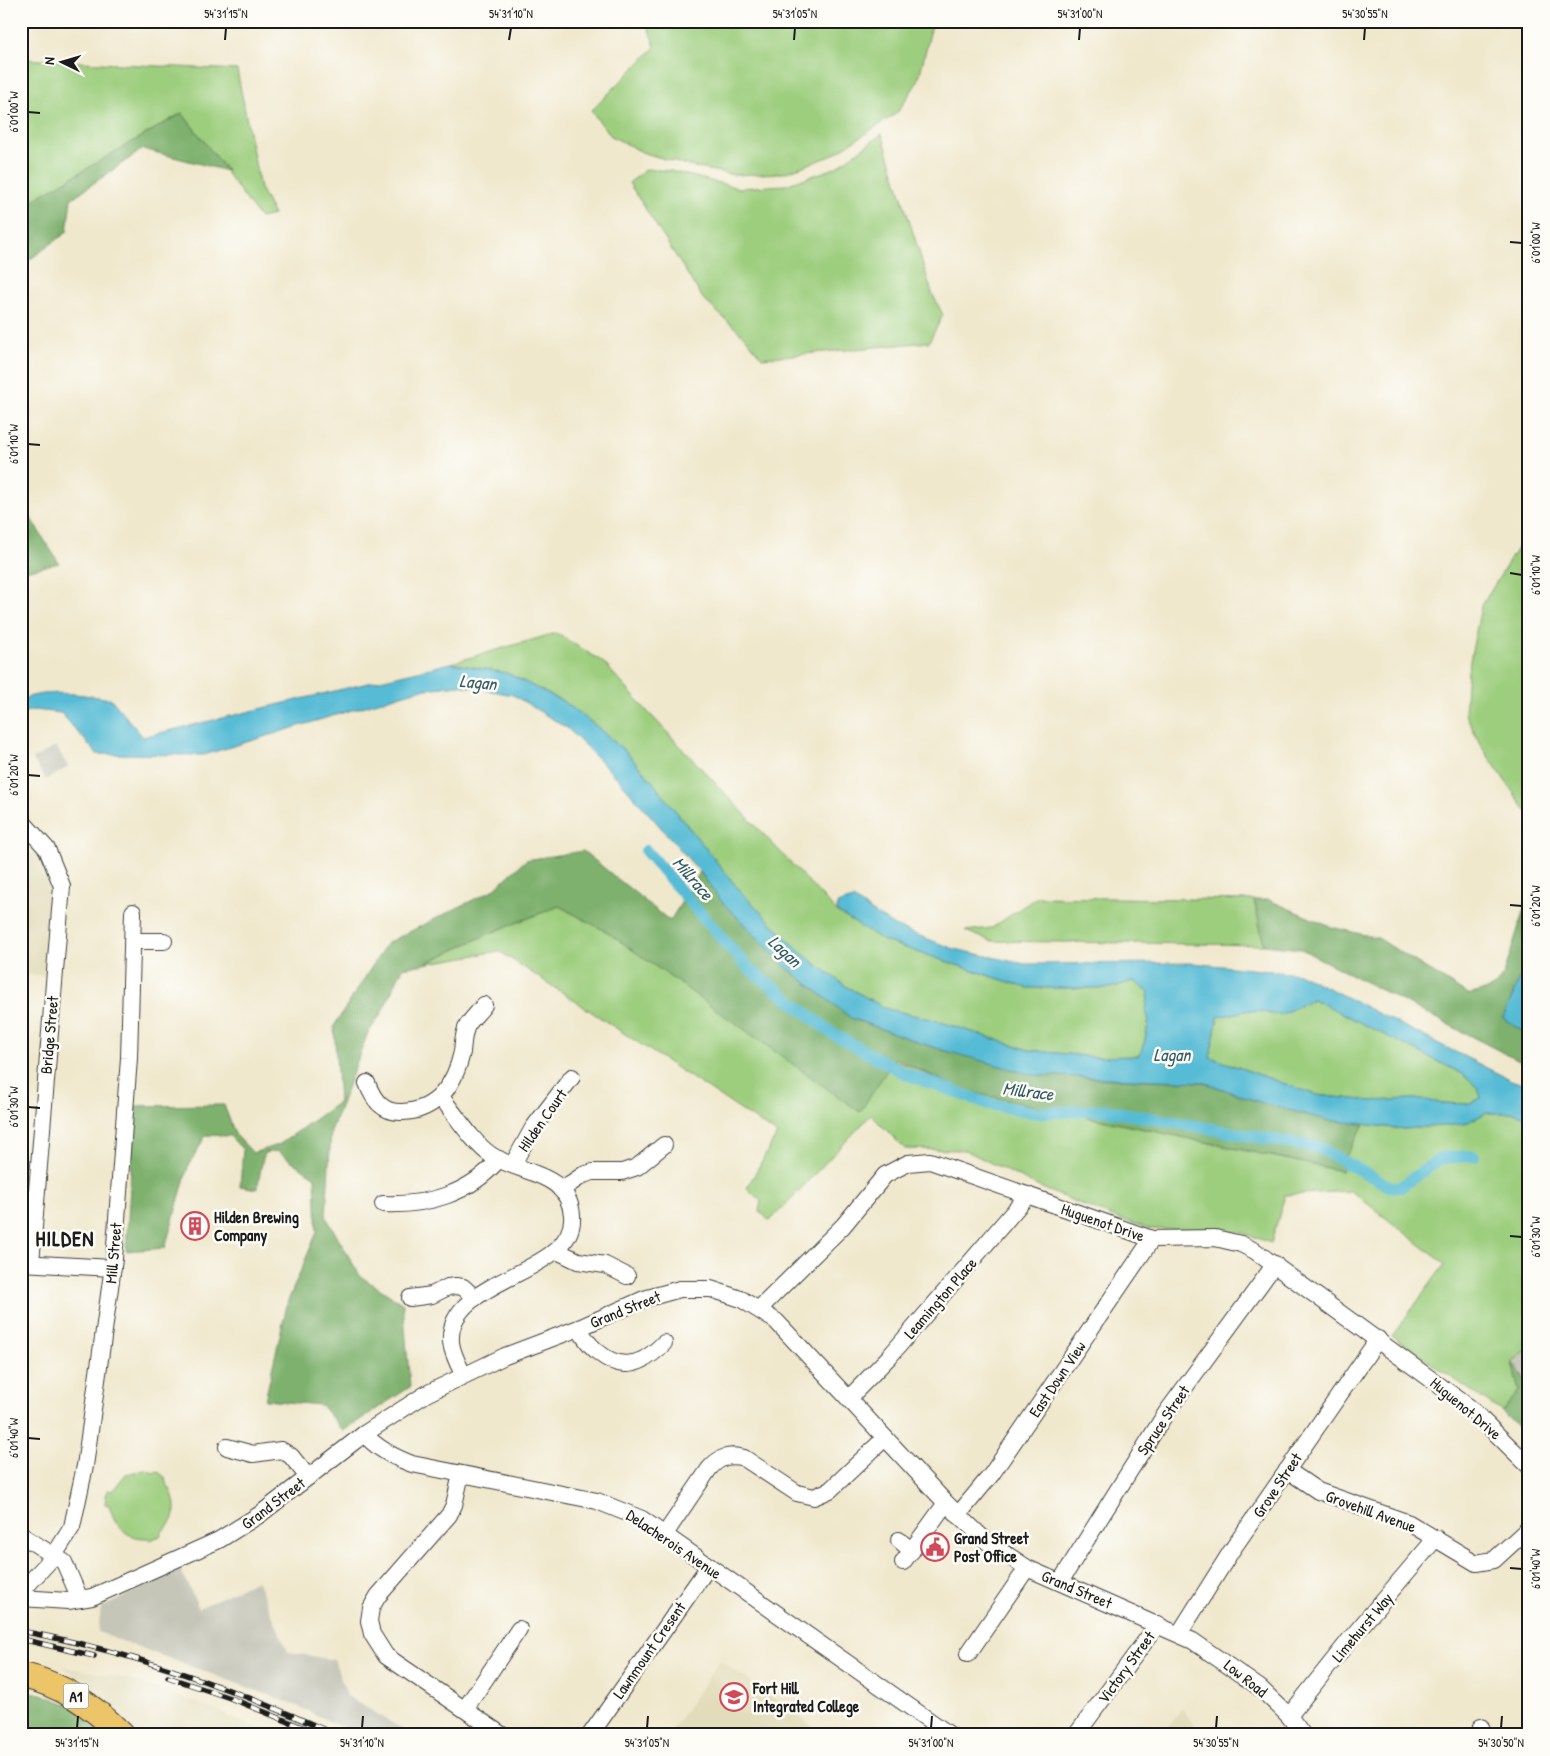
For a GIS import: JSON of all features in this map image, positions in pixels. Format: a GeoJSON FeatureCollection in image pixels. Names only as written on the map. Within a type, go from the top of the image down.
{"type":"FeatureCollection","features":[{"type":"Feature","properties":{"kind":"highway","name":"A1"},"geometry":{"type":"LineString","coordinates":[[21,1675],[58,1686],[81,1699],[100,1713],[122,1735]]}},
{"type":"Feature","properties":{"kind":"street","name":"Bridge Street"},"geometry":{"type":"LineString","coordinates":[[21,820],[47,849],[62,886],[26,1263]]}},
{"type":"Feature","properties":{"kind":"street","name":"Mill Street"},"geometry":{"type":"LineString","coordinates":[[21,1592],[53,1557],[72,1527],[77,1508],[112,1268],[129,1058],[133,912]]}},
{"type":"Feature","properties":{"kind":"street"},"geometry":{"type":"LineString","coordinates":[[133,941],[164,941]]}},
{"type":"Feature","properties":{"kind":"street"},"geometry":{"type":"LineString","coordinates":[[367,1083],[372,1097],[379,1104],[396,1112],[412,1110],[441,1097],[458,1064],[467,1026],[484,1005]]}},
{"type":"Feature","properties":{"kind":"street","name":"Hilden Court"},"geometry":{"type":"LineString","coordinates":[[382,1204],[412,1203],[453,1193],[478,1180],[506,1161],[572,1078]]}},
{"type":"Feature","properties":{"kind":"street","name":"Hilden Court"},"geometry":{"type":"LineString","coordinates":[[441,1097],[484,1149],[506,1161],[538,1173],[561,1190],[570,1205],[572,1223],[567,1239],[557,1251],[475,1298],[456,1320],[451,1336],[454,1353],[463,1374]]}},
{"type":"Feature","properties":{"kind":"street"},"geometry":{"type":"LineString","coordinates":[[561,1190],[583,1175],[593,1172],[622,1172],[637,1167],[664,1145]]}},
{"type":"Feature","properties":{"kind":"street","name":"Huguenot Drive"},"geometry":{"type":"LineString","coordinates":[[759,1310],[843,1226],[885,1175],[902,1165],[918,1161],[937,1162],[1152,1239],[1200,1237],[1228,1240],[1255,1251],[1469,1407],[1529,1466]]}},
{"type":"Feature","properties":{"kind":"street","name":"Leamington Place"},"geometry":{"type":"LineString","coordinates":[[850,1398],[896,1349],[1028,1195]]}},
{"type":"Feature","properties":{"kind":"street","name":"East Down View"},"geometry":{"type":"LineString","coordinates":[[899,1540],[907,1557],[1001,1460],[1152,1239]]}},
{"type":"Feature","properties":{"kind":"street"},"geometry":{"type":"LineString","coordinates":[[557,1251],[578,1261],[605,1265],[627,1276]]}},
{"type":"Feature","properties":{"kind":"street"},"geometry":{"type":"LineString","coordinates":[[26,1263],[112,1268]]}},
{"type":"Feature","properties":{"kind":"street","name":"Spruce Street"},"geometry":{"type":"LineString","coordinates":[[1060,1582],[1166,1413],[1275,1264]]}},
{"type":"Feature","properties":{"kind":"street"},"geometry":{"type":"LineString","coordinates":[[410,1298],[432,1294],[448,1286],[456,1286],[463,1288],[475,1298]]}},
{"type":"Feature","properties":{"kind":"street","name":"Grand Street"},"geometry":{"type":"LineString","coordinates":[[21,1598],[53,1601],[80,1600],[103,1594],[218,1540],[259,1515],[364,1434],[400,1409],[463,1374],[578,1328],[644,1299],[680,1289],[711,1289],[741,1299],[776,1322],[850,1398],[952,1509],[998,1551],[1027,1568],[1179,1634]]}},
{"type":"Feature","properties":{"kind":"street"},"geometry":{"type":"LineString","coordinates":[[578,1328],[592,1348],[602,1356],[624,1364],[643,1360],[664,1343]]}},
{"type":"Feature","properties":{"kind":"street","name":"Grove Street"},"geometry":{"type":"LineString","coordinates":[[1179,1634],[1287,1470],[1378,1339]]}},
{"type":"Feature","properties":{"kind":"street","name":"Delacherois Avenue"},"geometry":{"type":"LineString","coordinates":[[364,1434],[376,1447],[399,1459],[461,1474],[609,1504],[642,1519],[950,1735]]}},
{"type":"Feature","properties":{"kind":"street"},"geometry":{"type":"LineString","coordinates":[[664,1534],[709,1469],[716,1461],[724,1457],[744,1458],[797,1493],[814,1496],[830,1490],[885,1438]]}},
{"type":"Feature","properties":{"kind":"street"},"geometry":{"type":"LineString","coordinates":[[227,1447],[253,1454],[280,1450],[291,1456],[308,1477]]}},
{"type":"Feature","properties":{"kind":"street","name":"Grovehill Avenue"},"geometry":{"type":"LineString","coordinates":[[1287,1470],[1318,1491],[1409,1523],[1436,1538],[1468,1560],[1485,1563],[1494,1560],[1529,1528]]}},
{"type":"Feature","properties":{"kind":"street"},"geometry":{"type":"LineString","coordinates":[[461,1474],[457,1494],[449,1516],[378,1596],[371,1608],[369,1621],[378,1646],[386,1656],[502,1735]]}},
{"type":"Feature","properties":{"kind":"street"},"geometry":{"type":"LineString","coordinates":[[21,1535],[53,1557],[64,1562],[80,1600]]}},
{"type":"Feature","properties":{"kind":"street","name":"Limehurst Way"},"geometry":{"type":"LineString","coordinates":[[1289,1716],[1351,1638],[1436,1538]]}},
{"type":"Feature","properties":{"kind":"street","name":"Lawnmount Cresent"},"geometry":{"type":"LineString","coordinates":[[590,1735],[709,1566]]}},
{"type":"Feature","properties":{"kind":"street"},"geometry":{"type":"LineString","coordinates":[[968,1654],[1027,1568]]}},
{"type":"Feature","properties":{"kind":"street","name":"Victory Street"},"geometry":{"type":"LineString","coordinates":[[1076,1735],[1158,1624]]}},
{"type":"Feature","properties":{"kind":"street"},"geometry":{"type":"LineString","coordinates":[[465,1709],[519,1629]]}},
{"type":"Feature","properties":{"kind":"street","name":"Low Road"},"geometry":{"type":"LineString","coordinates":[[1179,1634],[1241,1672],[1289,1716],[1302,1735]]}},
{"type":"Feature","properties":{"kind":"shaded area"},"geometry":{"type":"Polygon","coordinates":[[[56,746],[68,767],[46,780],[33,759],[56,746]]]}},
{"type":"Feature","properties":{"kind":"shaded area"},"geometry":{"type":"Polygon","coordinates":[[[21,852],[38,852],[55,891],[48,976],[21,974],[21,852]]]}},
{"type":"Feature","properties":{"kind":"shaded area"},"geometry":{"type":"Polygon","coordinates":[[[1529,1348],[1529,1385],[1512,1362],[1529,1348]]]}},
{"type":"Feature","properties":{"kind":"shaded area"},"geometry":{"type":"Polygon","coordinates":[[[180,1569],[199,1608],[257,1580],[288,1652],[334,1660],[347,1696],[412,1735],[359,1735],[295,1705],[98,1632],[101,1608],[180,1569]]]}},
{"type":"Feature","properties":{"kind":"shaded area","name":"Fort Hill Integrated College"},"geometry":{"type":"Polygon","coordinates":[[[720,1660],[825,1735],[669,1735],[720,1660]]]}},
{"type":"Feature","properties":{"kind":"shaded area"},"geometry":{"type":"Polygon","coordinates":[[[63,1667],[127,1678],[221,1712],[271,1735],[139,1735],[115,1708],[63,1667]]]}},
{"type":"Feature","properties":{"kind":"shaded area"},"geometry":{"type":"Polygon","coordinates":[[[1182,1708],[1201,1735],[1162,1735],[1182,1708]]]}},
{"type":"Feature","properties":{"kind":"green space"},"geometry":{"type":"Polygon","coordinates":[[[646,21],[933,21],[918,81],[897,113],[831,156],[784,173],[734,175],[689,166],[644,153],[611,136],[591,111],[655,47],[646,21]]]}},
{"type":"Feature","properties":{"kind":"green space"},"geometry":{"type":"Polygon","coordinates":[[[21,59],[237,70],[260,188],[274,215],[260,218],[182,113],[21,207],[21,59]]]}},
{"type":"Feature","properties":{"kind":"green space"},"geometry":{"type":"Polygon","coordinates":[[[182,113],[227,171],[143,149],[71,199],[67,232],[21,266],[21,207],[182,113]]]}},
{"type":"Feature","properties":{"kind":"green space"},"geometry":{"type":"Polygon","coordinates":[[[882,134],[932,293],[943,315],[929,342],[762,358],[745,337],[704,300],[629,183],[646,169],[671,171],[739,188],[785,185],[835,168],[882,134]]]}},
{"type":"Feature","properties":{"kind":"green space"},"geometry":{"type":"Polygon","coordinates":[[[21,503],[59,563],[21,572],[21,503]]]}},
{"type":"Feature","properties":{"kind":"green space"},"geometry":{"type":"Polygon","coordinates":[[[1529,521],[1529,815],[1481,746],[1465,713],[1468,671],[1481,607],[1519,545],[1529,521]]]}},
{"type":"Feature","properties":{"kind":"green space"},"geometry":{"type":"Polygon","coordinates":[[[556,633],[603,662],[837,912],[884,941],[1027,988],[1110,988],[1133,981],[1149,991],[1146,1011],[1149,1019],[1143,1049],[1138,1056],[1094,1057],[1029,1050],[931,1019],[887,1009],[847,987],[801,953],[740,891],[646,774],[626,752],[595,725],[564,702],[507,673],[451,663],[556,633]]]}},
{"type":"Feature","properties":{"kind":"green space"},"geometry":{"type":"Polygon","coordinates":[[[583,851],[670,921],[700,872],[721,901],[785,966],[851,1018],[932,1047],[1088,1078],[1203,1082],[1262,1103],[1327,1120],[1364,1124],[1345,1158],[1342,1171],[965,1091],[895,1058],[860,1112],[607,932],[559,906],[488,934],[424,964],[403,968],[381,1014],[367,1035],[331,1131],[326,1217],[360,1276],[403,1304],[410,1387],[343,1431],[321,1405],[265,1400],[288,1301],[317,1232],[315,1177],[277,1151],[264,1153],[257,1189],[240,1186],[243,1150],[230,1136],[206,1135],[188,1167],[165,1248],[126,1251],[135,1106],[224,1105],[235,1134],[253,1153],[280,1144],[339,1102],[334,1026],[387,943],[493,890],[526,860],[583,851]]]}},
{"type":"Feature","properties":{"kind":"green space"},"geometry":{"type":"Polygon","coordinates":[[[1529,893],[1529,957],[1503,1018],[1529,1036],[1529,1066],[1301,949],[1264,945],[1254,900],[1269,900],[1331,927],[1378,938],[1468,995],[1493,988],[1504,974],[1529,893]]]}},
{"type":"Feature","properties":{"kind":"green space"},"geometry":{"type":"Polygon","coordinates":[[[1037,897],[1254,900],[1264,945],[991,941],[965,931],[992,928],[1037,897]]]}},
{"type":"Feature","properties":{"kind":"green space"},"geometry":{"type":"Polygon","coordinates":[[[559,906],[607,932],[965,1091],[1341,1171],[1345,1158],[1364,1124],[1404,1129],[1464,1124],[1486,1113],[1514,1113],[1529,1118],[1529,1348],[1512,1362],[1519,1391],[1502,1412],[1392,1336],[1445,1264],[1351,1191],[1285,1195],[1271,1243],[1240,1232],[1151,1229],[1110,1216],[1037,1186],[965,1150],[905,1149],[871,1115],[770,1221],[759,1211],[761,1201],[747,1188],[777,1134],[499,951],[424,964],[488,934],[559,906]]]}},
{"type":"Feature","properties":{"kind":"green space"},"geometry":{"type":"Polygon","coordinates":[[[1313,999],[1407,1044],[1461,1073],[1478,1088],[1482,1098],[1467,1104],[1415,1099],[1372,1101],[1316,1095],[1210,1057],[1217,1017],[1250,1010],[1280,1015],[1313,999]]]}},
{"type":"Feature","properties":{"kind":"green space"},"geometry":{"type":"Polygon","coordinates":[[[1512,1362],[1529,1385],[1529,1439],[1502,1412],[1519,1391],[1512,1362]]]}},
{"type":"Feature","properties":{"kind":"green space"},"geometry":{"type":"Polygon","coordinates":[[[145,1470],[154,1473],[157,1471],[166,1478],[165,1481],[175,1504],[172,1521],[162,1531],[160,1536],[150,1540],[149,1538],[127,1534],[122,1530],[114,1519],[109,1505],[105,1504],[107,1490],[112,1491],[126,1474],[145,1470]]]}},
{"type":"Feature","properties":{"kind":"green space"},"geometry":{"type":"Polygon","coordinates":[[[21,1690],[41,1694],[72,1706],[102,1735],[21,1735],[21,1690]]]}},
{"type":"Feature","properties":{"kind":"water","name":"Lagan"},"geometry":{"type":"Polygon","coordinates":[[[451,663],[507,673],[564,702],[595,725],[626,752],[646,774],[740,891],[801,953],[847,987],[887,1009],[931,1019],[1029,1050],[1094,1057],[1138,1056],[1143,1049],[1149,1020],[1146,1011],[1149,992],[1133,981],[1110,988],[1027,988],[884,941],[837,912],[837,904],[853,899],[894,926],[954,949],[1025,964],[1192,963],[1300,974],[1511,1080],[1529,1086],[1529,1118],[1514,1113],[1486,1113],[1464,1124],[1404,1129],[1327,1120],[1262,1103],[1203,1082],[1032,1075],[932,1047],[851,1018],[785,966],[721,901],[700,872],[620,781],[567,728],[513,695],[459,685],[418,690],[204,755],[97,754],[61,713],[34,710],[21,713],[21,700],[31,696],[53,693],[78,694],[111,699],[143,737],[451,663]],[[1313,999],[1280,1015],[1250,1010],[1218,1017],[1210,1057],[1316,1095],[1372,1101],[1415,1099],[1467,1104],[1481,1098],[1478,1088],[1461,1073],[1313,999]]]}},
{"type":"Feature","properties":{"kind":"water"},"geometry":{"type":"Polygon","coordinates":[[[1529,957],[1529,1036],[1503,1018],[1529,957]]]}},
{"type":"Feature","properties":{"kind":"waterway","name":"Millrace"},"geometry":{"type":"LineString","coordinates":[[646,851],[747,967],[833,1034],[906,1074],[989,1104],[1037,1113],[1105,1110],[1319,1148],[1391,1187],[1401,1187],[1441,1158],[1474,1156]]}},
{"type":"Feature","properties":{"kind":"railway"},"geometry":{"type":"LineString","coordinates":[[21,1631],[102,1649],[182,1673],[260,1702],[336,1735]]}},
{"type":"Feature","properties":{"kind":"railway"},"geometry":{"type":"LineString","coordinates":[[21,1639],[94,1656]]}},
{"type":"Feature","properties":{"kind":"railway"},"geometry":{"type":"LineString","coordinates":[[168,1677],[230,1698],[304,1728]]}},
{"type":"Feature","properties":{"kind":"place","name":"Hilden Brewing Company"},"geometry":{"type":"Point","coordinates":[195,1226]}},
{"type":"Feature","properties":{"kind":"place","name":"Grand Street Post Office"},"geometry":{"type":"Point","coordinates":[935,1547]}},
{"type":"Feature","properties":{"kind":"place","name":"Fort Hill Integrated College"},"geometry":{"type":"Point","coordinates":[734,1697]}},
{"type":"Feature","properties":{"kind":"district","name":"HILDEN"},"geometry":{"type":"Point","coordinates":[65,1238]}}]}
